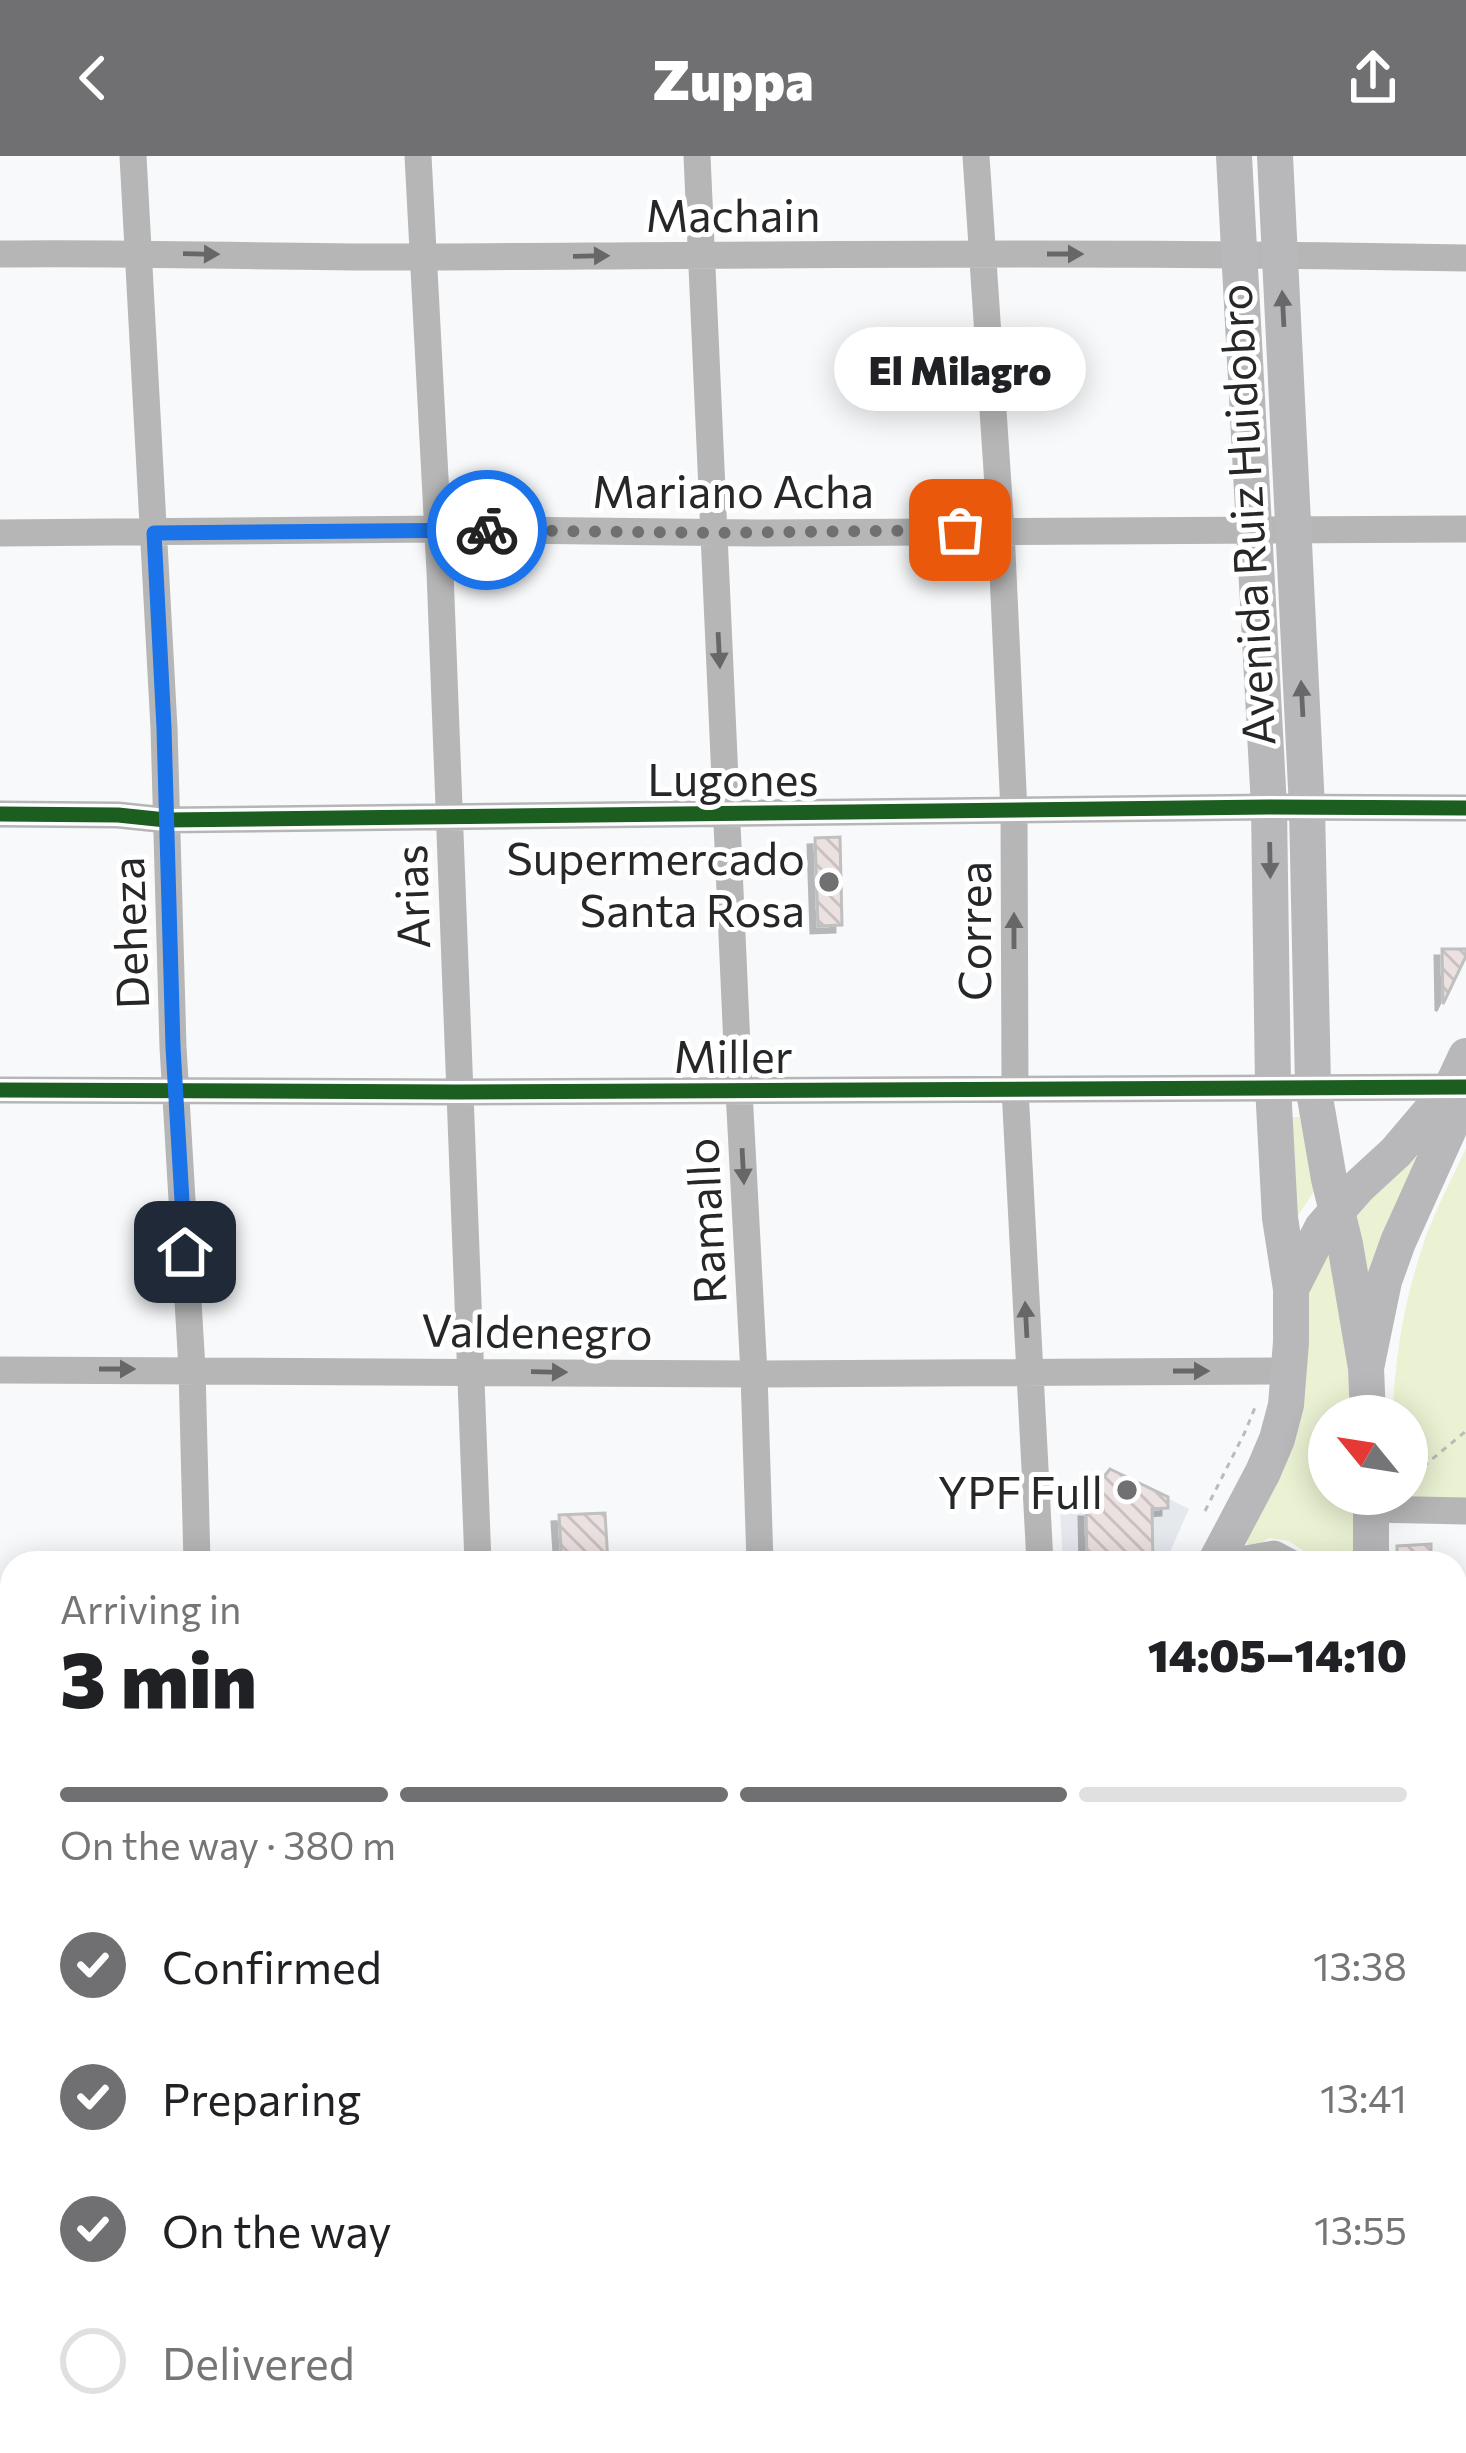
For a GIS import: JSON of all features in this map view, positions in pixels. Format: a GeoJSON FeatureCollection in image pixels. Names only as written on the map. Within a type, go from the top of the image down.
{"type":"FeatureCollection","features":[{"type":"Feature","properties":{"kind":"main road","name":"Avenida Ruiz Huidobro"},"geometry":{"type":"LineString","coordinates":[[1226,1551],[1277,1439],[1286,1405],[1276,1371],[1291,1289],[1280,1218],[1273,1086],[1269,807],[1234,156]]}},
{"type":"Feature","properties":{"kind":"main road","name":"Avenida Ruiz Huidobro"},"geometry":{"type":"LineString","coordinates":[[1275,156],[1307,808],[1313,1086],[1366,1368]]}},
{"type":"Feature","properties":{"kind":"main road"},"geometry":{"type":"LineString","coordinates":[[1291,1289],[1311,1247],[1337,1210],[1462,1076]]}},
{"type":"Feature","properties":{"kind":"main road"},"geometry":{"type":"LineString","coordinates":[[1367,1395],[1366,1368],[1391,1261],[1453,1120],[1462,1076]]}},
{"type":"Feature","properties":{"kind":"main road"},"geometry":{"type":"LineString","coordinates":[[1371,1515],[1371,1551]]}},
{"type":"Feature","properties":{"kind":"street","name":"Deheza"},"geometry":{"type":"LineString","coordinates":[[134,156],[197,1551]]}},
{"type":"Feature","properties":{"kind":"street","name":"Arias"},"geometry":{"type":"LineString","coordinates":[[418,156],[438,530],[478,1551]]}},
{"type":"Feature","properties":{"kind":"street","name":"Ramallo"},"geometry":{"type":"LineString","coordinates":[[698,156],[760,1551]]}},
{"type":"Feature","properties":{"kind":"street","name":"Correa"},"geometry":{"type":"LineString","coordinates":[[976,156],[1014,812],[1015,1089],[1039,1551]]}},
{"type":"Feature","properties":{"kind":"street","name":"Machain"},"geometry":{"type":"LineString","coordinates":[[0,254],[1238,253],[1466,258]]}},
{"type":"Feature","properties":{"kind":"street","name":"Mariano Acha"},"geometry":{"type":"LineString","coordinates":[[0,533],[1466,529]]}},
{"type":"Feature","properties":{"kind":"street","name":"Lugones"},"geometry":{"type":"LineString","coordinates":[[0,814],[166,820],[1466,808]]}},
{"type":"Feature","properties":{"kind":"street","name":"Miller"},"geometry":{"type":"LineString","coordinates":[[0,1090],[1015,1089],[1313,1086],[1462,1076]]}},
{"type":"Feature","properties":{"kind":"street","name":"Valdenegro"},"geometry":{"type":"LineString","coordinates":[[0,1370],[1276,1371]]}},
{"type":"Feature","properties":{"kind":"street"},"geometry":{"type":"LineString","coordinates":[[1428,1507],[1466,1511]]}},
{"type":"Feature","properties":{"kind":"path"},"geometry":{"type":"LineString","coordinates":[[1205,1511],[1259,1393],[1276,1371]]}},
{"type":"Feature","properties":{"kind":"path"},"geometry":{"type":"LineString","coordinates":[[1428,1463],[1466,1431]]}},
{"type":"Feature","properties":{"kind":"shaded area"},"geometry":{"type":"Polygon","coordinates":[[[1110,1469],[1189,1509],[1170,1551],[1062,1551],[1060,1511],[1102,1510],[1099,1483],[1110,1469]]]}},
{"type":"Feature","properties":{"kind":"green space"},"geometry":{"type":"Polygon","coordinates":[[[1285,1117],[1300,1117],[1315,1190],[1295,1220],[1285,1117]]]}},
{"type":"Feature","properties":{"kind":"green space"},"geometry":{"type":"Polygon","coordinates":[[[1443,1120],[1374,1270],[1366,1274],[1351,1214],[1443,1120]]]}},
{"type":"Feature","properties":{"kind":"green space"},"geometry":{"type":"Polygon","coordinates":[[[1466,1148],[1466,1499],[1428,1497],[1428,1395],[1394,1395],[1411,1285],[1438,1206],[1466,1148]]]}},
{"type":"Feature","properties":{"kind":"green space"},"geometry":{"type":"Polygon","coordinates":[[[1331,1249],[1352,1395],[1308,1395],[1308,1515],[1356,1515],[1356,1551],[1304,1551],[1289,1541],[1269,1538],[1248,1548],[1247,1541],[1279,1474],[1310,1276],[1331,1249]]]}},
{"type":"Feature","properties":{"kind":"building","name":"Supermercado Santa Rosa"},"geometry":{"type":"Polygon","coordinates":[[[840,837],[842,925],[818,926],[815,838],[840,837]]]}},
{"type":"Feature","properties":{"kind":"building"},"geometry":{"type":"Polygon","coordinates":[[[1442,949],[1466,949],[1443,1004],[1442,949]]]}},
{"type":"Feature","properties":{"kind":"building"},"geometry":{"type":"Polygon","coordinates":[[[1110,1469],[1168,1497],[1168,1508],[1152,1509],[1153,1551],[1087,1551],[1086,1510],[1103,1510],[1099,1483],[1110,1469]]]}},
{"type":"Feature","properties":{"kind":"building"},"geometry":{"type":"Polygon","coordinates":[[[605,1513],[607,1551],[561,1551],[559,1515],[605,1513]]]}},
{"type":"Feature","properties":{"kind":"building"},"geometry":{"type":"Polygon","coordinates":[[[1431,1544],[1431,1551],[1397,1551],[1397,1546],[1431,1544]]]}},
{"type":"Feature","properties":{"kind":"cycle path"},"geometry":{"type":"LineString","coordinates":[[0,814],[166,820],[1466,808]]}},
{"type":"Feature","properties":{"kind":"cycle path"},"geometry":{"type":"LineString","coordinates":[[0,1090],[1466,1087]]}},
{"type":"Feature","properties":{"kind":"way so far"},"geometry":{"type":"LineString","coordinates":[[487,530],[960,530]]}},
{"type":"Feature","properties":{"kind":"place","name":"El Milagro"},"geometry":{"type":"Point","coordinates":[960,530]}},
{"type":"Feature","properties":{"kind":"place","name":"Supermercado Santa Rosa"},"geometry":{"type":"Point","coordinates":[829,882]}},
{"type":"Feature","properties":{"kind":"place","name":"YPF Full"},"geometry":{"type":"Point","coordinates":[1127,1490]}},
{"type":"Feature","properties":{"kind":"route"},"geometry":{"type":"LineString","coordinates":[[185,1252],[154,533],[487,530]]}}]}
